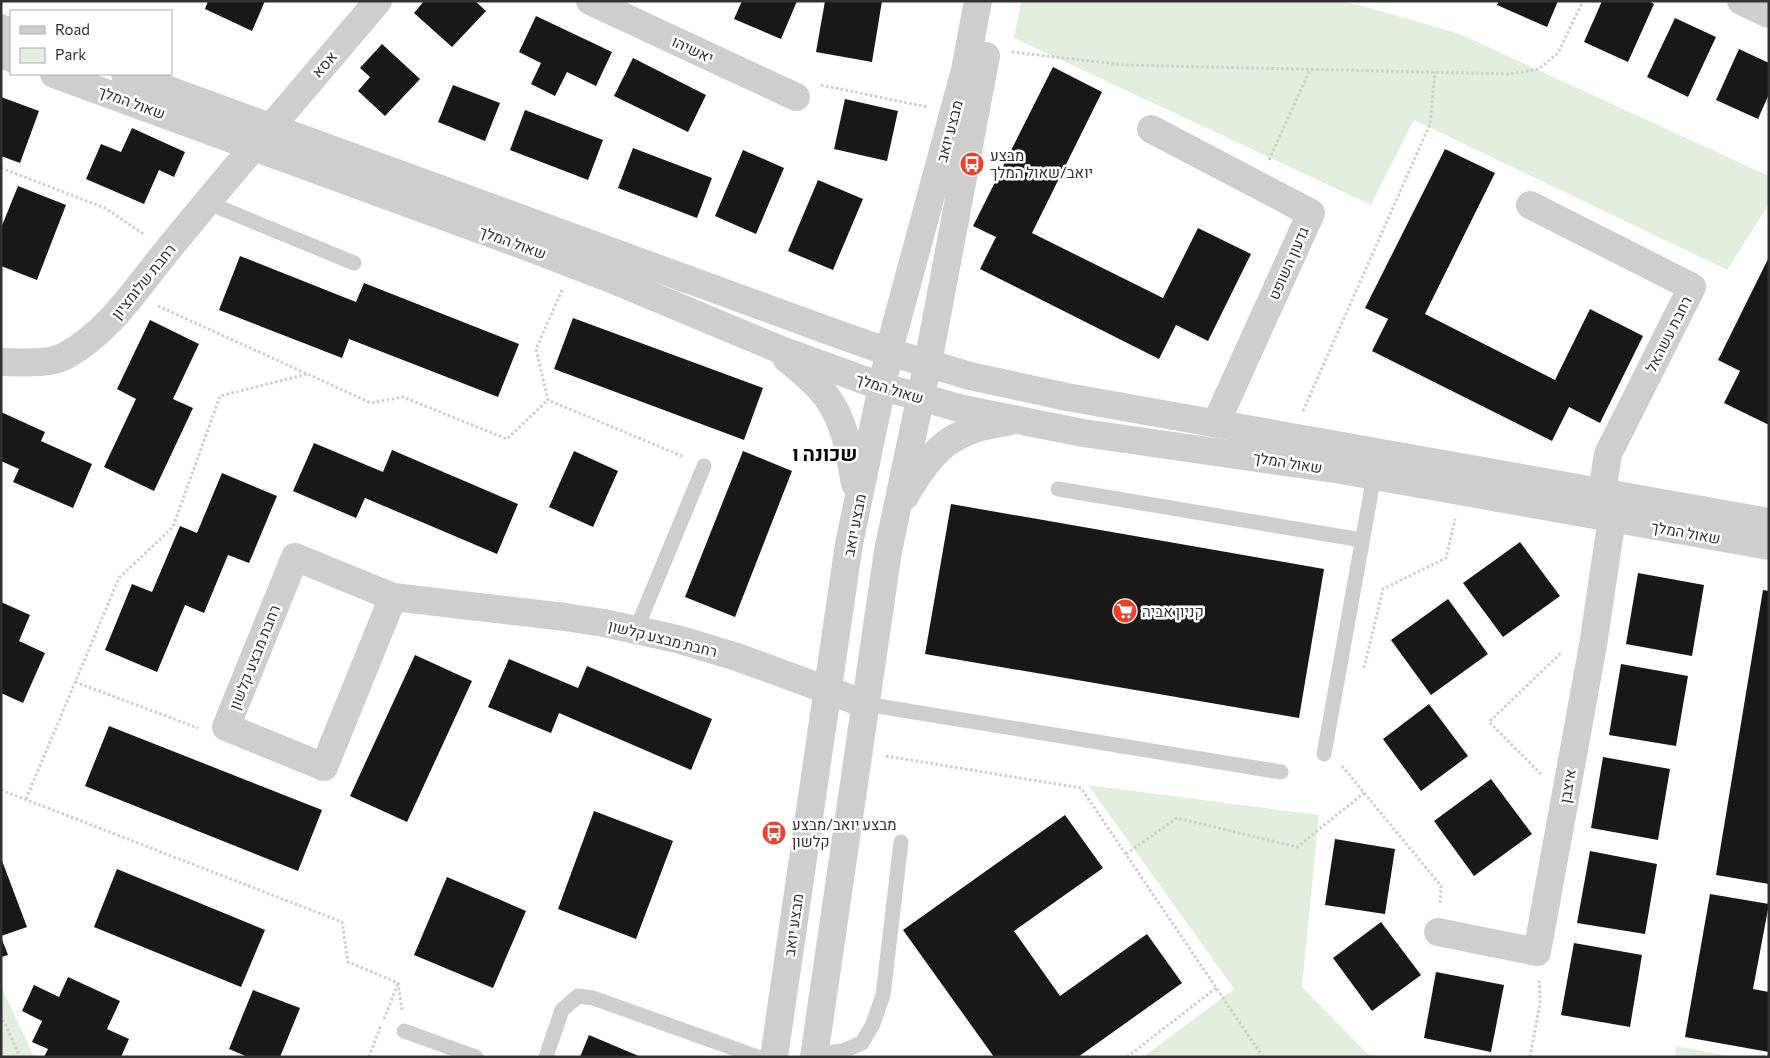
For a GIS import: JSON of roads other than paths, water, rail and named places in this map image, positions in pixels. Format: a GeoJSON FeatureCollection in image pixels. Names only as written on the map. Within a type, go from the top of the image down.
{"type":"FeatureCollection","features":[{"type":"Feature","properties":{"kind":"street","name":"אסא"},"geometry":{"type":"LineString","coordinates":[[262,137],[378,1]]}},
{"type":"Feature","properties":{"kind":"street","name":"יאשיהו"},"geometry":{"type":"LineString","coordinates":[[590,1],[796,97]]}},
{"type":"Feature","properties":{"kind":"street","name":"מבצע יואב"},"geometry":{"type":"LineString","coordinates":[[774,1057],[849,544],[889,352],[965,70],[978,1]]}},
{"type":"Feature","properties":{"kind":"street","name":"מבצע יואב"},"geometry":{"type":"LineString","coordinates":[[814,1056],[888,551],[927,363],[996,1]]}},
{"type":"Feature","properties":{"kind":"street"},"geometry":{"type":"LineString","coordinates":[[1741,1],[1769,14]]}},
{"type":"Feature","properties":{"kind":"street","name":"שאול המלך"},"geometry":{"type":"LineString","coordinates":[[57,75],[262,137],[889,352],[970,376],[1067,397],[1216,422],[1769,522]]}},
{"type":"Feature","properties":{"kind":"street","name":"שאול המלך"},"geometry":{"type":"LineString","coordinates":[[127,75],[262,137],[768,345],[882,387],[962,409],[1083,432],[1374,476],[1769,546]]}},
{"type":"Feature","properties":{"kind":"street","name":"גדעון השופט"},"geometry":{"type":"LineString","coordinates":[[1151,129],[1310,213],[1216,422]]}},
{"type":"Feature","properties":{"kind":"street","name":"רחבת שלומציון"},"geometry":{"type":"LineString","coordinates":[[1,362],[32,363],[64,357],[90,339],[111,320],[206,202],[262,137]]}},
{"type":"Feature","properties":{"kind":"street","name":"רחבת עשהאל"},"geometry":{"type":"LineString","coordinates":[[1530,205],[1692,287],[1608,454],[1602,492]]}},
{"type":"Feature","properties":{"kind":"street"},"geometry":{"type":"LineString","coordinates":[[768,345],[786,357],[807,376],[826,396],[838,415],[850,454],[858,501]]}},
{"type":"Feature","properties":{"kind":"street"},"geometry":{"type":"LineString","coordinates":[[896,512],[921,469],[941,447],[960,434],[988,424],[1019,420]]}},
{"type":"Feature","properties":{"kind":"street","name":"איצבן"},"geometry":{"type":"LineString","coordinates":[[1438,932],[1537,952],[1593,645],[1612,518]]}},
{"type":"Feature","properties":{"kind":"street","name":"רחבת מבצע קלשון"},"geometry":{"type":"LineString","coordinates":[[393,597],[324,767],[226,727],[295,557],[393,597],[566,617],[677,638],[737,657],[865,704]]}},
{"type":"Feature","properties":{"kind":"lane"},"geometry":{"type":"LineString","coordinates":[[206,202],[354,263]]}},
{"type":"Feature","properties":{"kind":"lane"},"geometry":{"type":"LineString","coordinates":[[636,630],[704,466]]}},
{"type":"Feature","properties":{"kind":"lane"},"geometry":{"type":"LineString","coordinates":[[1324,754],[1374,476]]}},
{"type":"Feature","properties":{"kind":"lane"},"geometry":{"type":"LineString","coordinates":[[1058,489],[1362,540]]}},
{"type":"Feature","properties":{"kind":"lane"},"geometry":{"type":"LineString","coordinates":[[865,704],[1281,772]]}},
{"type":"Feature","properties":{"kind":"lane"},"geometry":{"type":"LineString","coordinates":[[814,1056],[843,1051],[862,1043],[874,1024],[883,995],[902,842]]}},
{"type":"Feature","properties":{"kind":"lane"},"geometry":{"type":"LineString","coordinates":[[546,1057],[562,1010],[578,996],[592,998],[758,1057]]}},
{"type":"Feature","properties":{"kind":"lane"},"geometry":{"type":"LineString","coordinates":[[404,1031],[476,1057]]}},
{"type":"Feature","properties":{"kind":"place","name":"מבצע יואב/שאול המלך"},"geometry":{"type":"Point","coordinates":[972,164]}},
{"type":"Feature","properties":{"kind":"place","name":"קניון אביה"},"geometry":{"type":"Point","coordinates":[1125,611]}},
{"type":"Feature","properties":{"kind":"place","name":"מבצע יואב/מבצע קלשון"},"geometry":{"type":"Point","coordinates":[774,833]}},
{"type":"Feature","properties":{"kind":"district","name":"שכונה ו"},"geometry":{"type":"Point","coordinates":[825,453]}}]}
